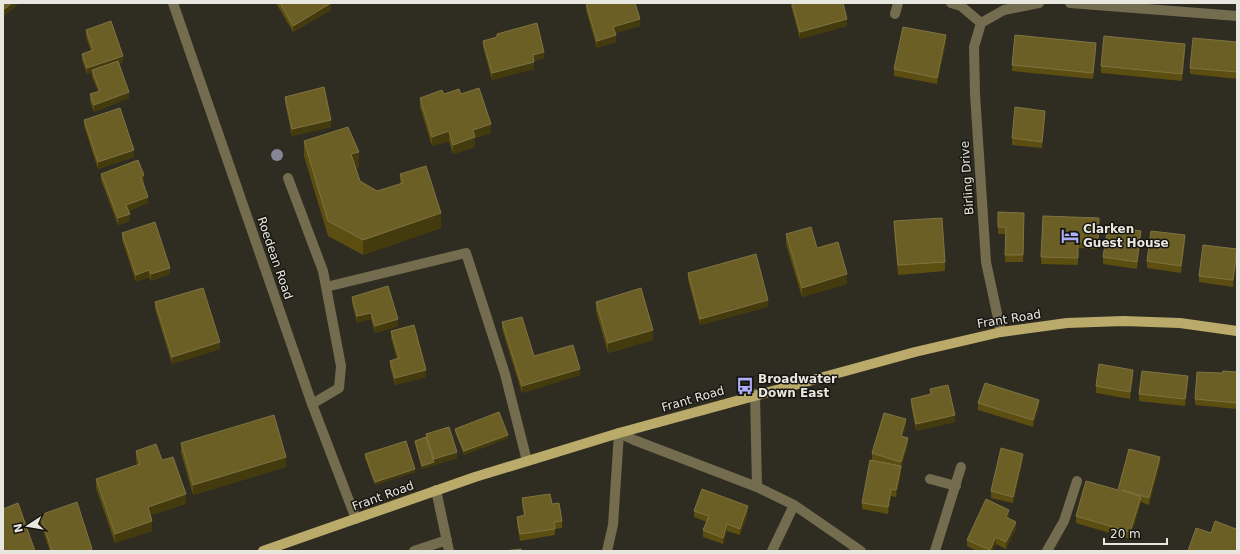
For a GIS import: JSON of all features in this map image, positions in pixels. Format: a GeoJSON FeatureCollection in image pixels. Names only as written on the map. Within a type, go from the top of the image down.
{"type":"FeatureCollection","features":[{"type":"Feature","properties":{"kind":"main road","name":"Frant Road"},"geometry":{"type":"LineString","coordinates":[[263,551],[436,490],[619,433],[755,394],[915,352],[1001,332],[1067,323],[1123,321],[1180,323],[1237,331]]}},
{"type":"Feature","properties":{"kind":"street","name":"Roedean Road"},"geometry":{"type":"LineString","coordinates":[[173,3],[312,404],[356,519]]}},
{"type":"Feature","properties":{"kind":"street"},"geometry":{"type":"LineString","coordinates":[[895,14],[898,3]]}},
{"type":"Feature","properties":{"kind":"street"},"geometry":{"type":"LineString","coordinates":[[950,3],[961,6],[981,23],[1004,10],[1039,3]]}},
{"type":"Feature","properties":{"kind":"street"},"geometry":{"type":"LineString","coordinates":[[1070,3],[1237,16]]}},
{"type":"Feature","properties":{"kind":"street","name":"Birling Drive"},"geometry":{"type":"LineString","coordinates":[[981,23],[974,47],[980,178],[986,262],[1001,332]]}},
{"type":"Feature","properties":{"kind":"street"},"geometry":{"type":"LineString","coordinates":[[288,178],[323,271],[341,366],[339,388],[312,404]]}},
{"type":"Feature","properties":{"kind":"street"},"geometry":{"type":"LineString","coordinates":[[326,287],[466,252],[505,374],[527,461]]}},
{"type":"Feature","properties":{"kind":"street"},"geometry":{"type":"LineString","coordinates":[[755,394],[757,487]]}},
{"type":"Feature","properties":{"kind":"street"},"geometry":{"type":"LineString","coordinates":[[607,551],[613,525],[619,433],[757,487],[794,505],[861,551]]}},
{"type":"Feature","properties":{"kind":"street"},"geometry":{"type":"LineString","coordinates":[[935,551],[962,467]]}},
{"type":"Feature","properties":{"kind":"street"},"geometry":{"type":"LineString","coordinates":[[930,478],[956,486]]}},
{"type":"Feature","properties":{"kind":"street"},"geometry":{"type":"LineString","coordinates":[[1047,551],[1064,522],[1077,481]]}},
{"type":"Feature","properties":{"kind":"street"},"geometry":{"type":"LineString","coordinates":[[436,490],[449,551]]}},
{"type":"Feature","properties":{"kind":"street"},"geometry":{"type":"LineString","coordinates":[[772,551],[794,505]]}},
{"type":"Feature","properties":{"kind":"street"},"geometry":{"type":"LineString","coordinates":[[414,551],[447,540]]}},
{"type":"Feature","properties":{"kind":"building"},"geometry":{"type":"Polygon","coordinates":[[[3,3],[12,3],[3,10],[3,3]]]}},
{"type":"Feature","properties":{"kind":"building"},"geometry":{"type":"Polygon","coordinates":[[[280,3],[331,3],[293,26],[280,3]]]}},
{"type":"Feature","properties":{"kind":"building"},"geometry":{"type":"Polygon","coordinates":[[[586,3],[635,3],[640,19],[613,27],[616,35],[597,41],[586,3]]]}},
{"type":"Feature","properties":{"kind":"building"},"geometry":{"type":"Polygon","coordinates":[[[792,3],[843,3],[847,19],[800,32],[792,3]]]}},
{"type":"Feature","properties":{"kind":"building"},"geometry":{"type":"Polygon","coordinates":[[[111,21],[123,56],[87,68],[82,54],[93,50],[86,30],[111,21]]]}},
{"type":"Feature","properties":{"kind":"building"},"geometry":{"type":"Polygon","coordinates":[[[537,23],[544,52],[533,55],[534,62],[492,73],[483,41],[497,37],[497,34],[537,23]]]}},
{"type":"Feature","properties":{"kind":"building"},"geometry":{"type":"Polygon","coordinates":[[[903,27],[946,35],[937,78],[894,69],[903,27]]]}},
{"type":"Feature","properties":{"kind":"building"},"geometry":{"type":"Polygon","coordinates":[[[1015,35],[1096,43],[1093,73],[1012,65],[1015,35]]]}},
{"type":"Feature","properties":{"kind":"building"},"geometry":{"type":"Polygon","coordinates":[[[1104,36],[1185,44],[1182,74],[1101,66],[1104,36]]]}},
{"type":"Feature","properties":{"kind":"building"},"geometry":{"type":"Polygon","coordinates":[[[1193,38],[1237,42],[1237,72],[1190,68],[1193,38]]]}},
{"type":"Feature","properties":{"kind":"building"},"geometry":{"type":"Polygon","coordinates":[[[118,61],[129,92],[94,105],[90,94],[100,91],[92,70],[118,61]]]}},
{"type":"Feature","properties":{"kind":"building"},"geometry":{"type":"Polygon","coordinates":[[[324,87],[331,120],[292,129],[285,97],[324,87]]]}},
{"type":"Feature","properties":{"kind":"building"},"geometry":{"type":"Polygon","coordinates":[[[479,88],[491,124],[473,130],[475,137],[453,145],[449,131],[432,137],[420,98],[442,90],[444,94],[459,89],[461,94],[479,88]]]}},
{"type":"Feature","properties":{"kind":"building"},"geometry":{"type":"Polygon","coordinates":[[[1015,107],[1045,111],[1042,142],[1012,138],[1015,107]]]}},
{"type":"Feature","properties":{"kind":"building"},"geometry":{"type":"Polygon","coordinates":[[[120,108],[134,150],[98,162],[84,120],[120,108]]]}},
{"type":"Feature","properties":{"kind":"building"},"geometry":{"type":"Polygon","coordinates":[[[348,127],[359,152],[351,154],[360,181],[377,191],[403,183],[400,174],[426,166],[441,213],[363,240],[328,221],[304,141],[348,127]]]}},
{"type":"Feature","properties":{"kind":"building"},"geometry":{"type":"Polygon","coordinates":[[[138,160],[144,175],[141,177],[148,197],[126,205],[130,214],[118,218],[101,174],[138,160]]]}},
{"type":"Feature","properties":{"kind":"building"},"geometry":{"type":"Polygon","coordinates":[[[998,212],[1024,213],[1023,255],[1005,255],[1006,227],[998,227],[998,212]]]}},
{"type":"Feature","properties":{"kind":"building","name":"Clarken Guest House"},"geometry":{"type":"Polygon","coordinates":[[[1043,216],[1099,218],[1098,242],[1078,241],[1078,258],[1041,257],[1043,216]]]}},
{"type":"Feature","properties":{"kind":"building"},"geometry":{"type":"Polygon","coordinates":[[[942,218],[945,262],[898,265],[894,221],[942,218]]]}},
{"type":"Feature","properties":{"kind":"building"},"geometry":{"type":"Polygon","coordinates":[[[155,222],[170,268],[151,274],[149,270],[136,275],[122,233],[155,222]]]}},
{"type":"Feature","properties":{"kind":"building"},"geometry":{"type":"Polygon","coordinates":[[[811,227],[817,248],[838,242],[847,274],[802,288],[786,234],[811,227]]]}},
{"type":"Feature","properties":{"kind":"building"},"geometry":{"type":"Polygon","coordinates":[[[1108,227],[1141,231],[1137,262],[1103,257],[1108,227]]]}},
{"type":"Feature","properties":{"kind":"building"},"geometry":{"type":"Polygon","coordinates":[[[1151,231],[1185,235],[1181,266],[1147,261],[1151,231]]]}},
{"type":"Feature","properties":{"kind":"building"},"geometry":{"type":"Polygon","coordinates":[[[1203,245],[1237,249],[1233,280],[1199,276],[1203,245]]]}},
{"type":"Feature","properties":{"kind":"building"},"geometry":{"type":"Polygon","coordinates":[[[756,254],[768,300],[700,319],[688,273],[756,254]]]}},
{"type":"Feature","properties":{"kind":"building"},"geometry":{"type":"Polygon","coordinates":[[[388,286],[398,319],[375,326],[371,313],[357,316],[352,297],[388,286]]]}},
{"type":"Feature","properties":{"kind":"building"},"geometry":{"type":"Polygon","coordinates":[[[203,288],[220,342],[172,357],[155,302],[203,288]]]}},
{"type":"Feature","properties":{"kind":"building"},"geometry":{"type":"Polygon","coordinates":[[[641,288],[653,330],[608,343],[596,302],[641,288]]]}},
{"type":"Feature","properties":{"kind":"building"},"geometry":{"type":"Polygon","coordinates":[[[522,317],[534,356],[573,345],[580,369],[522,386],[502,322],[522,317]]]}},
{"type":"Feature","properties":{"kind":"building"},"geometry":{"type":"Polygon","coordinates":[[[414,325],[426,370],[395,378],[390,361],[399,358],[391,331],[414,325]]]}},
{"type":"Feature","properties":{"kind":"building"},"geometry":{"type":"Polygon","coordinates":[[[1099,364],[1133,370],[1130,392],[1096,386],[1099,364]]]}},
{"type":"Feature","properties":{"kind":"building"},"geometry":{"type":"Polygon","coordinates":[[[1142,371],[1188,376],[1185,399],[1139,394],[1142,371]]]}},
{"type":"Feature","properties":{"kind":"building"},"geometry":{"type":"Polygon","coordinates":[[[1223,371],[1237,372],[1237,403],[1195,399],[1197,372],[1222,373],[1223,371]]]}},
{"type":"Feature","properties":{"kind":"building"},"geometry":{"type":"Polygon","coordinates":[[[985,383],[1039,400],[1033,420],[978,403],[985,383]]]}},
{"type":"Feature","properties":{"kind":"building"},"geometry":{"type":"Polygon","coordinates":[[[948,385],[955,415],[916,424],[911,399],[931,394],[930,389],[948,385]]]}},
{"type":"Feature","properties":{"kind":"building"},"geometry":{"type":"Polygon","coordinates":[[[499,412],[508,435],[464,451],[455,429],[499,412]]]}},
{"type":"Feature","properties":{"kind":"building"},"geometry":{"type":"Polygon","coordinates":[[[884,413],[906,419],[901,436],[908,438],[901,462],[872,453],[884,413]]]}},
{"type":"Feature","properties":{"kind":"building"},"geometry":{"type":"Polygon","coordinates":[[[274,415],[286,457],[193,485],[181,443],[274,415]]]}},
{"type":"Feature","properties":{"kind":"building"},"geometry":{"type":"Polygon","coordinates":[[[449,427],[457,452],[434,459],[426,434],[449,427]]]}},
{"type":"Feature","properties":{"kind":"building"},"geometry":{"type":"Polygon","coordinates":[[[426,437],[434,462],[422,466],[415,441],[426,437]]]}},
{"type":"Feature","properties":{"kind":"building"},"geometry":{"type":"Polygon","coordinates":[[[406,441],[415,469],[375,482],[365,454],[406,441]]]}},
{"type":"Feature","properties":{"kind":"building"},"geometry":{"type":"Polygon","coordinates":[[[156,444],[162,460],[173,457],[186,494],[148,507],[152,521],[115,534],[96,479],[140,464],[136,451],[156,444]]]}},
{"type":"Feature","properties":{"kind":"building"},"geometry":{"type":"Polygon","coordinates":[[[1001,448],[1023,454],[1013,497],[991,491],[1001,448]]]}},
{"type":"Feature","properties":{"kind":"building"},"geometry":{"type":"Polygon","coordinates":[[[1129,449],[1160,457],[1149,498],[1122,490],[1141,497],[1130,532],[1076,516],[1086,481],[1118,490],[1129,449]]]}},
{"type":"Feature","properties":{"kind":"building"},"geometry":{"type":"Polygon","coordinates":[[[870,460],[901,466],[896,490],[891,489],[888,507],[862,503],[870,460]]]}},
{"type":"Feature","properties":{"kind":"building"},"geometry":{"type":"Polygon","coordinates":[[[702,489],[748,506],[740,529],[727,524],[723,538],[703,530],[709,516],[694,511],[702,489]]]}},
{"type":"Feature","properties":{"kind":"building"},"geometry":{"type":"Polygon","coordinates":[[[550,494],[552,504],[559,503],[562,521],[554,522],[555,529],[520,534],[517,517],[525,515],[522,498],[550,494]]]}},
{"type":"Feature","properties":{"kind":"building"},"geometry":{"type":"Polygon","coordinates":[[[986,499],[1009,510],[1006,517],[1016,522],[1006,542],[996,537],[990,550],[967,540],[986,499]]]}},
{"type":"Feature","properties":{"kind":"building"},"geometry":{"type":"Polygon","coordinates":[[[77,502],[92,549],[86,551],[52,551],[40,515],[77,502]]]}},
{"type":"Feature","properties":{"kind":"building"},"geometry":{"type":"Polygon","coordinates":[[[18,503],[35,551],[3,551],[3,509],[18,503]]]}},
{"type":"Feature","properties":{"kind":"building"},"geometry":{"type":"Polygon","coordinates":[[[1215,521],[1236,529],[1237,525],[1237,551],[1188,551],[1196,528],[1211,533],[1215,521]]]}},
{"type":"Feature","properties":{"kind":"building"},"geometry":{"type":"Polygon","coordinates":[[[521,549],[521,551],[504,551],[521,549]]]}},
{"type":"Feature","properties":{"kind":"place","name":"Clarken Guest House"},"geometry":{"type":"Point","coordinates":[1070,236]}},
{"type":"Feature","properties":{"kind":"place","name":"Broadwater Down East"},"geometry":{"type":"Point","coordinates":[745,386]}}]}
